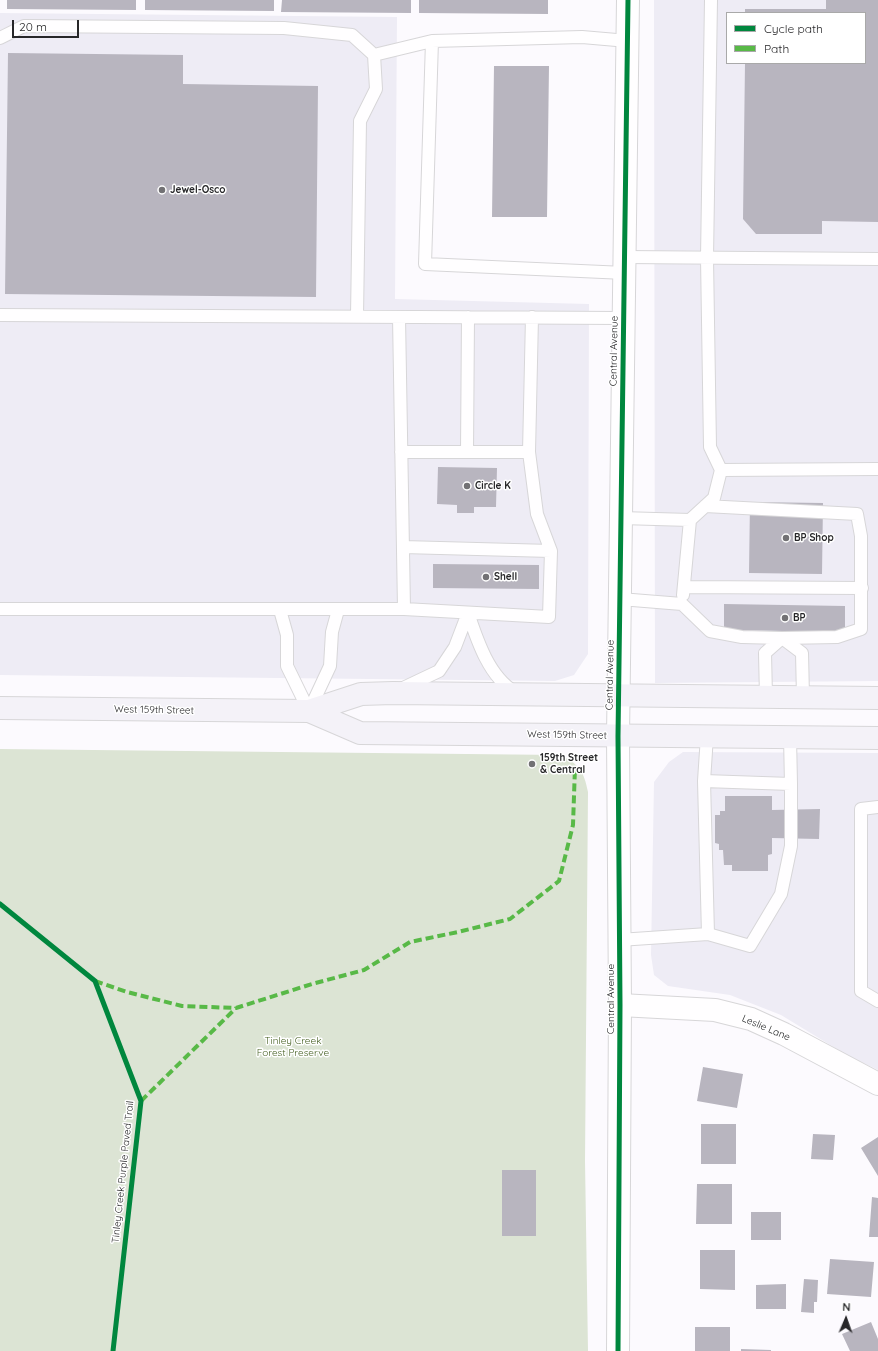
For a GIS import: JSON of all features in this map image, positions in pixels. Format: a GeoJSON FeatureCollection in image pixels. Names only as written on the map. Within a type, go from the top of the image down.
{"type":"FeatureCollection","features":[{"type":"Feature","properties":{"kind":"main road","name":"West 159th Street"},"geometry":{"type":"LineString","coordinates":[[0,708],[308,711],[361,694],[393,693],[878,698]]}},
{"type":"Feature","properties":{"kind":"main road","name":"West 159th Street"},"geometry":{"type":"LineString","coordinates":[[308,711],[360,733],[878,738]]}},
{"type":"Feature","properties":{"kind":"street","name":"Central Avenue"},"geometry":{"type":"LineString","coordinates":[[618,1351],[620,1005],[618,736],[628,0]]}},
{"type":"Feature","properties":{"kind":"street","name":"Leslie Lane"},"geometry":{"type":"LineString","coordinates":[[620,1005],[715,1010],[751,1019],[784,1034],[878,1084]]}},
{"type":"Feature","properties":{"kind":"lane"},"geometry":{"type":"LineString","coordinates":[[682,604],[690,520],[714,498],[721,470],[710,447],[707,258],[710,0]]}},
{"type":"Feature","properties":{"kind":"lane"},"geometry":{"type":"LineString","coordinates":[[0,38],[24,26],[284,28],[352,35],[374,55],[376,89],[360,121],[357,316]]}},
{"type":"Feature","properties":{"kind":"lane"},"geometry":{"type":"LineString","coordinates":[[374,55],[432,40],[582,37],[628,41]]}},
{"type":"Feature","properties":{"kind":"lane"},"geometry":{"type":"LineString","coordinates":[[432,40],[425,264],[625,265],[707,258],[878,259]]}},
{"type":"Feature","properties":{"kind":"lane"},"geometry":{"type":"LineString","coordinates":[[0,315],[624,318]]}},
{"type":"Feature","properties":{"kind":"lane"},"geometry":{"type":"LineString","coordinates":[[398,317],[404,609]]}},
{"type":"Feature","properties":{"kind":"lane"},"geometry":{"type":"LineString","coordinates":[[468,317],[468,452]]}},
{"type":"Feature","properties":{"kind":"lane"},"geometry":{"type":"LineString","coordinates":[[0,609],[404,609],[549,617],[551,551],[537,514],[529,452],[532,317]]}},
{"type":"Feature","properties":{"kind":"lane"},"geometry":{"type":"LineString","coordinates":[[401,452],[529,452]]}},
{"type":"Feature","properties":{"kind":"lane"},"geometry":{"type":"LineString","coordinates":[[721,470],[878,469]]}},
{"type":"Feature","properties":{"kind":"lane"},"geometry":{"type":"LineString","coordinates":[[620,599],[682,604],[710,631],[742,637],[837,637],[861,629],[861,536],[857,514],[705,506]]}},
{"type":"Feature","properties":{"kind":"lane"},"geometry":{"type":"LineString","coordinates":[[621,518],[690,520]]}},
{"type":"Feature","properties":{"kind":"lane"},"geometry":{"type":"LineString","coordinates":[[403,547],[551,551]]}},
{"type":"Feature","properties":{"kind":"lane"},"geometry":{"type":"LineString","coordinates":[[684,587],[862,588]]}},
{"type":"Feature","properties":{"kind":"lane"},"geometry":{"type":"LineString","coordinates":[[280,610],[287,635],[287,666],[308,711]]}},
{"type":"Feature","properties":{"kind":"lane"},"geometry":{"type":"LineString","coordinates":[[308,711],[330,666],[332,632],[338,610]]}},
{"type":"Feature","properties":{"kind":"lane"},"geometry":{"type":"LineString","coordinates":[[393,693],[439,671],[455,647],[468,613]]}},
{"type":"Feature","properties":{"kind":"lane"},"geometry":{"type":"LineString","coordinates":[[468,613],[482,652],[505,686],[520,694]]}},
{"type":"Feature","properties":{"kind":"lane"},"geometry":{"type":"LineString","coordinates":[[766,697],[765,652],[782,638]]}},
{"type":"Feature","properties":{"kind":"lane"},"geometry":{"type":"LineString","coordinates":[[782,638],[802,653],[803,697]]}},
{"type":"Feature","properties":{"kind":"lane"},"geometry":{"type":"LineString","coordinates":[[707,736],[704,782],[708,934]]}},
{"type":"Feature","properties":{"kind":"lane"},"geometry":{"type":"LineString","coordinates":[[619,940],[708,934],[750,946],[781,894],[791,846],[790,737]]}},
{"type":"Feature","properties":{"kind":"lane"},"geometry":{"type":"LineString","coordinates":[[704,782],[790,784]]}},
{"type":"Feature","properties":{"kind":"lane"},"geometry":{"type":"LineString","coordinates":[[878,807],[861,809],[861,991],[878,1001]]}},
{"type":"Feature","properties":{"kind":"shaded area"},"geometry":{"type":"Polygon","coordinates":[[[654,0],[878,0],[878,681],[655,683],[654,0]]]}},
{"type":"Feature","properties":{"kind":"shaded area"},"geometry":{"type":"Polygon","coordinates":[[[0,13],[397,17],[395,299],[589,304],[588,654],[574,675],[555,681],[0,675],[0,13]]]}},
{"type":"Feature","properties":{"kind":"shaded area"},"geometry":{"type":"Polygon","coordinates":[[[683,752],[878,753],[878,1070],[845,1054],[781,1015],[730,995],[668,986],[654,975],[651,955],[654,782],[669,762],[683,752]]]}},
{"type":"Feature","properties":{"kind":"green space","name":"Tinley Creek Forest Preserve"},"geometry":{"type":"Polygon","coordinates":[[[0,749],[560,755],[580,769],[585,779],[588,792],[585,1161],[588,1351],[0,1351],[0,749]]]}},
{"type":"Feature","properties":{"kind":"building"},"geometry":{"type":"Polygon","coordinates":[[[7,0],[136,0],[136,10],[7,9],[7,0]]]}},
{"type":"Feature","properties":{"kind":"building"},"geometry":{"type":"Polygon","coordinates":[[[145,0],[274,0],[274,11],[145,10],[145,0]]]}},
{"type":"Feature","properties":{"kind":"building"},"geometry":{"type":"Polygon","coordinates":[[[282,0],[411,0],[411,13],[281,12],[282,0]]]}},
{"type":"Feature","properties":{"kind":"building"},"geometry":{"type":"Polygon","coordinates":[[[419,0],[548,0],[548,14],[419,13],[419,0]]]}},
{"type":"Feature","properties":{"kind":"building"},"geometry":{"type":"Polygon","coordinates":[[[826,0],[878,0],[878,222],[822,221],[822,234],[756,234],[743,219],[745,64],[866,64],[866,12],[745,12],[745,9],[826,9],[826,0]]]}},
{"type":"Feature","properties":{"kind":"building","name":"Jewel-Osco"},"geometry":{"type":"Polygon","coordinates":[[[8,53],[183,55],[183,84],[318,86],[316,297],[5,294],[8,53]]]}},
{"type":"Feature","properties":{"kind":"building"},"geometry":{"type":"Polygon","coordinates":[[[494,66],[549,66],[547,217],[492,217],[494,66]]]}},
{"type":"Feature","properties":{"kind":"building","name":"Circle K"},"geometry":{"type":"Polygon","coordinates":[[[438,467],[497,468],[496,507],[474,507],[474,513],[457,513],[457,505],[437,504],[438,467]]]}},
{"type":"Feature","properties":{"kind":"building","name":"BP Shop"},"geometry":{"type":"Polygon","coordinates":[[[750,502],[823,503],[822,574],[749,573],[750,502]]]}},
{"type":"Feature","properties":{"kind":"building","name":"Shell"},"geometry":{"type":"Polygon","coordinates":[[[433,564],[539,565],[539,589],[433,588],[433,564]]]}},
{"type":"Feature","properties":{"kind":"building","name":"BP"},"geometry":{"type":"Polygon","coordinates":[[[724,604],[845,606],[845,632],[724,630],[724,604]]]}},
{"type":"Feature","properties":{"kind":"building"},"geometry":{"type":"Polygon","coordinates":[[[725,796],[772,796],[772,810],[820,809],[819,839],[772,838],[772,854],[768,855],[768,871],[732,871],[732,865],[724,865],[723,850],[719,850],[719,844],[715,843],[715,815],[720,815],[720,811],[725,811],[725,796]]]}},
{"type":"Feature","properties":{"kind":"building"},"geometry":{"type":"Polygon","coordinates":[[[703,1067],[743,1074],[737,1108],[697,1101],[703,1067]]]}},
{"type":"Feature","properties":{"kind":"building"},"geometry":{"type":"Polygon","coordinates":[[[701,1124],[736,1124],[736,1164],[701,1164],[701,1124]]]}},
{"type":"Feature","properties":{"kind":"building"},"geometry":{"type":"Polygon","coordinates":[[[813,1134],[835,1135],[833,1160],[811,1159],[813,1134]]]}},
{"type":"Feature","properties":{"kind":"building"},"geometry":{"type":"Polygon","coordinates":[[[878,1137],[878,1176],[861,1148],[878,1137]]]}},
{"type":"Feature","properties":{"kind":"building"},"geometry":{"type":"Polygon","coordinates":[[[502,1170],[536,1170],[536,1236],[502,1236],[502,1170]]]}},
{"type":"Feature","properties":{"kind":"building"},"geometry":{"type":"Polygon","coordinates":[[[697,1184],[732,1184],[732,1224],[696,1224],[697,1184]]]}},
{"type":"Feature","properties":{"kind":"building"},"geometry":{"type":"Polygon","coordinates":[[[872,1197],[878,1198],[878,1237],[869,1237],[872,1197]]]}},
{"type":"Feature","properties":{"kind":"building"},"geometry":{"type":"Polygon","coordinates":[[[751,1212],[781,1212],[781,1240],[751,1240],[751,1212]]]}},
{"type":"Feature","properties":{"kind":"building"},"geometry":{"type":"Polygon","coordinates":[[[700,1250],[735,1250],[735,1290],[700,1289],[700,1250]]]}},
{"type":"Feature","properties":{"kind":"building"},"geometry":{"type":"Polygon","coordinates":[[[830,1259],[874,1262],[871,1297],[827,1294],[830,1259]]]}},
{"type":"Feature","properties":{"kind":"building"},"geometry":{"type":"Polygon","coordinates":[[[804,1279],[818,1280],[817,1302],[814,1302],[814,1313],[801,1312],[804,1279]]]}},
{"type":"Feature","properties":{"kind":"building"},"geometry":{"type":"Polygon","coordinates":[[[786,1284],[786,1309],[756,1309],[756,1285],[786,1284]]]}},
{"type":"Feature","properties":{"kind":"building"},"geometry":{"type":"Polygon","coordinates":[[[871,1322],[878,1339],[878,1351],[850,1351],[842,1334],[871,1322]]]}},
{"type":"Feature","properties":{"kind":"building"},"geometry":{"type":"Polygon","coordinates":[[[695,1327],[730,1327],[730,1351],[695,1351],[695,1327]]]}},
{"type":"Feature","properties":{"kind":"building"},"geometry":{"type":"Polygon","coordinates":[[[741,1349],[771,1350],[771,1351],[741,1351],[741,1349]]]}},
{"type":"Feature","properties":{"kind":"marked path"},"geometry":{"type":"LineString","coordinates":[[95,981],[127,992],[182,1006],[236,1008],[312,984],[364,970],[410,942],[510,919],[559,881],[573,825],[575,767]]}},
{"type":"Feature","properties":{"kind":"marked path"},"geometry":{"type":"LineString","coordinates":[[141,1101],[236,1008]]}},
{"type":"Feature","properties":{"kind":"cycle path"},"geometry":{"type":"LineString","coordinates":[[618,1351],[620,1005],[618,736],[628,0]]}},
{"type":"Feature","properties":{"kind":"cycle path","name":"Tinley Creek Purple Paved Trail"},"geometry":{"type":"LineString","coordinates":[[0,904],[95,981],[141,1101],[113,1351]]}},
{"type":"Feature","properties":{"kind":"place","name":"Jewel-Osco"},"geometry":{"type":"Point","coordinates":[162,190]}},
{"type":"Feature","properties":{"kind":"place","name":"Circle K"},"geometry":{"type":"Point","coordinates":[467,486]}},
{"type":"Feature","properties":{"kind":"place","name":"BP Shop"},"geometry":{"type":"Point","coordinates":[786,538]}},
{"type":"Feature","properties":{"kind":"place","name":"Shell"},"geometry":{"type":"Point","coordinates":[486,577]}},
{"type":"Feature","properties":{"kind":"place","name":"BP"},"geometry":{"type":"Point","coordinates":[785,618]}},
{"type":"Feature","properties":{"kind":"place","name":"159th Street & Central"},"geometry":{"type":"Point","coordinates":[532,764]}}]}
